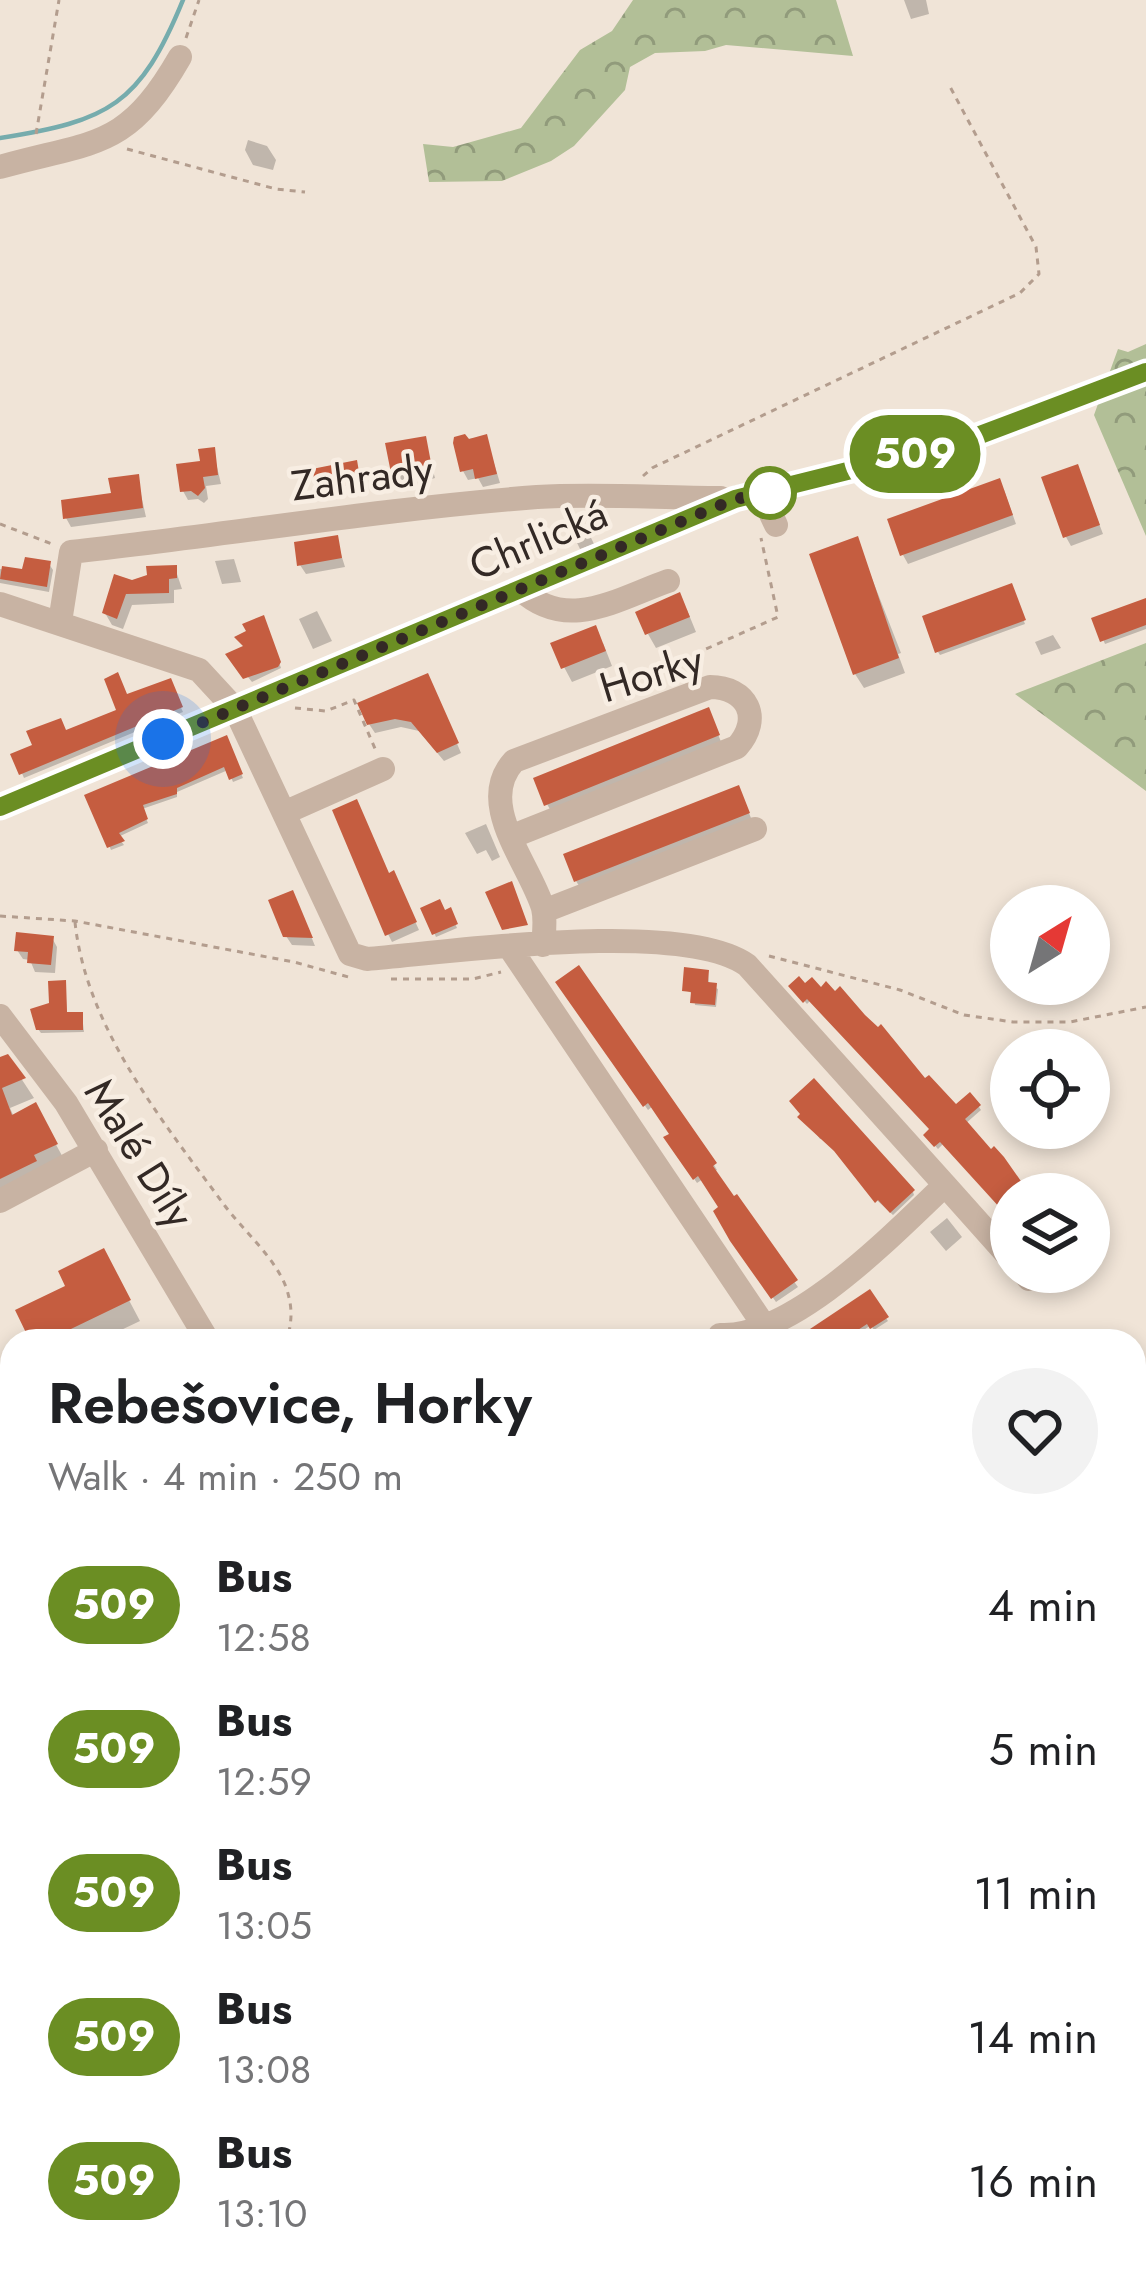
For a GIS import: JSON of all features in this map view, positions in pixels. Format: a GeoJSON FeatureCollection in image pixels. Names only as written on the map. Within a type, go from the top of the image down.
{"type":"FeatureCollection","features":[{"type":"Feature","properties":{"kind":"street"},"geometry":{"type":"LineString","coordinates":[[0,167],[102,142],[133,122],[158,94],[180,57]]}},
{"type":"Feature","properties":{"kind":"street","name":"Chrlická"},"geometry":{"type":"LineString","coordinates":[[0,807],[735,499],[956,444],[1146,372]]}},
{"type":"Feature","properties":{"kind":"street"},"geometry":{"type":"LineString","coordinates":[[762,495],[776,525]]}},
{"type":"Feature","properties":{"kind":"street","name":"Zahrady"},"geometry":{"type":"LineString","coordinates":[[71,552],[542,496],[735,499]]}},
{"type":"Feature","properties":{"kind":"street"},"geometry":{"type":"LineString","coordinates":[[60,622],[71,552]]}},
{"type":"Feature","properties":{"kind":"street"},"geometry":{"type":"LineString","coordinates":[[520,589],[535,603],[562,613],[584,610],[668,580]]}},
{"type":"Feature","properties":{"kind":"street"},"geometry":{"type":"LineString","coordinates":[[0,604],[199,670],[235,709],[350,954],[367,959],[515,956],[542,945],[656,941],[707,947],[747,965],[990,1235]]}},
{"type":"Feature","properties":{"kind":"street","name":"Horky"},"geometry":{"type":"LineString","coordinates":[[512,836],[737,746],[747,735],[752,718],[748,704],[727,687],[710,687],[514,760],[499,783],[497,799],[512,836],[544,911],[542,945]]}},
{"type":"Feature","properties":{"kind":"street"},"geometry":{"type":"LineString","coordinates":[[284,813],[383,769]]}},
{"type":"Feature","properties":{"kind":"street"},"geometry":{"type":"LineString","coordinates":[[544,911],[754,829]]}},
{"type":"Feature","properties":{"kind":"street"},"geometry":{"type":"LineString","coordinates":[[515,956],[765,1327]]}},
{"type":"Feature","properties":{"kind":"street","name":"Malé Díly"},"geometry":{"type":"LineString","coordinates":[[0,1016],[66,1102],[201,1329]]}},
{"type":"Feature","properties":{"kind":"street"},"geometry":{"type":"LineString","coordinates":[[0,1201],[95,1150]]}},
{"type":"Feature","properties":{"kind":"street"},"geometry":{"type":"LineString","coordinates":[[759,1329],[864,1262],[945,1185]]}},
{"type":"Feature","properties":{"kind":"path"},"geometry":{"type":"LineString","coordinates":[[35,143],[59,0]]}},
{"type":"Feature","properties":{"kind":"path"},"geometry":{"type":"LineString","coordinates":[[180,57],[199,0]]}},
{"type":"Feature","properties":{"kind":"path"},"geometry":{"type":"LineString","coordinates":[[619,497],[652,468],[1020,293],[1039,274],[1036,247],[948,82]]}},
{"type":"Feature","properties":{"kind":"path"},"geometry":{"type":"LineString","coordinates":[[102,142],[277,190],[305,192]]}},
{"type":"Feature","properties":{"kind":"path"},"geometry":{"type":"LineString","coordinates":[[0,524],[71,552]]}},
{"type":"Feature","properties":{"kind":"path"},"geometry":{"type":"LineString","coordinates":[[688,657],[778,617],[764,552]]}},
{"type":"Feature","properties":{"kind":"path"},"geometry":{"type":"LineString","coordinates":[[289,708],[326,711],[354,700],[367,731]]}},
{"type":"Feature","properties":{"kind":"path"},"geometry":{"type":"LineString","coordinates":[[0,916],[75,921],[359,978]]}},
{"type":"Feature","properties":{"kind":"path"},"geometry":{"type":"LineString","coordinates":[[75,921],[98,1001],[130,1070],[284,1282],[293,1313],[290,1329]]}},
{"type":"Feature","properties":{"kind":"path"},"geometry":{"type":"LineString","coordinates":[[376,980],[492,976],[515,956]]}},
{"type":"Feature","properties":{"kind":"path"},"geometry":{"type":"LineString","coordinates":[[747,965],[756,957],[768,956],[900,990],[964,1016],[1013,1022],[1070,1022],[1146,1007]]}},
{"type":"Feature","properties":{"kind":"green space"},"geometry":{"type":"Polygon","coordinates":[[[633,0],[836,0],[853,56],[726,45],[705,51],[655,53],[630,67],[625,90],[574,146],[551,161],[502,181],[429,182],[423,144],[453,147],[521,128],[580,50],[612,31],[633,0]]]}},
{"type":"Feature","properties":{"kind":"green space"},"geometry":{"type":"Polygon","coordinates":[[[1146,344],[1146,536],[1094,415],[1118,349],[1128,352],[1146,344]]]}},
{"type":"Feature","properties":{"kind":"green space"},"geometry":{"type":"Polygon","coordinates":[[[1146,643],[1146,791],[1015,694],[1146,643]]]}},
{"type":"Feature","properties":{"kind":"building"},"geometry":{"type":"Polygon","coordinates":[[[465,434],[469,439],[487,434],[497,474],[475,479],[473,469],[460,472],[453,443],[454,437],[465,434]]]}},
{"type":"Feature","properties":{"kind":"building"},"geometry":{"type":"Polygon","coordinates":[[[426,436],[432,468],[416,474],[391,473],[385,443],[426,436]]]}},
{"type":"Feature","properties":{"kind":"building"},"geometry":{"type":"Polygon","coordinates":[[[215,447],[218,475],[203,477],[205,488],[198,496],[180,492],[176,464],[200,461],[198,449],[215,447]]]}},
{"type":"Feature","properties":{"kind":"building"},"geometry":{"type":"Polygon","coordinates":[[[357,460],[361,484],[317,492],[312,469],[357,460]]]}},
{"type":"Feature","properties":{"kind":"building"},"geometry":{"type":"Polygon","coordinates":[[[1078,464],[1100,525],[1063,538],[1041,477],[1078,464]]]}},
{"type":"Feature","properties":{"kind":"building"},"geometry":{"type":"Polygon","coordinates":[[[139,474],[143,508],[63,519],[61,500],[111,493],[108,478],[139,474]]]}},
{"type":"Feature","properties":{"kind":"building"},"geometry":{"type":"Polygon","coordinates":[[[1000,478],[1013,515],[900,556],[887,519],[1000,478]]]}},
{"type":"Feature","properties":{"kind":"building"},"geometry":{"type":"Polygon","coordinates":[[[338,535],[342,558],[297,566],[294,542],[338,535]]]}},
{"type":"Feature","properties":{"kind":"building"},"geometry":{"type":"Polygon","coordinates":[[[858,536],[899,658],[853,675],[809,554],[858,536]]]}},
{"type":"Feature","properties":{"kind":"building"},"geometry":{"type":"Polygon","coordinates":[[[25,557],[51,561],[47,587],[0,579],[2,566],[22,569],[25,557]]]}},
{"type":"Feature","properties":{"kind":"building"},"geometry":{"type":"Polygon","coordinates":[[[177,565],[177,578],[169,579],[169,593],[126,594],[117,619],[102,613],[114,574],[132,580],[147,575],[146,566],[177,565]]]}},
{"type":"Feature","properties":{"kind":"building"},"geometry":{"type":"Polygon","coordinates":[[[1012,583],[1026,620],[935,653],[922,616],[1012,583]]]}},
{"type":"Feature","properties":{"kind":"building"},"geometry":{"type":"Polygon","coordinates":[[[680,592],[690,617],[645,635],[635,612],[680,592]]]}},
{"type":"Feature","properties":{"kind":"building"},"geometry":{"type":"Polygon","coordinates":[[[1146,598],[1146,625],[1100,642],[1091,618],[1146,598]]]}},
{"type":"Feature","properties":{"kind":"building"},"geometry":{"type":"Polygon","coordinates":[[[264,615],[281,662],[243,679],[225,654],[243,646],[234,637],[246,631],[242,624],[264,615]]]}},
{"type":"Feature","properties":{"kind":"building"},"geometry":{"type":"Polygon","coordinates":[[[596,625],[606,651],[561,669],[550,643],[596,625]]]}},
{"type":"Feature","properties":{"kind":"building"},"geometry":{"type":"Polygon","coordinates":[[[118,672],[127,694],[171,678],[183,707],[19,775],[10,754],[32,745],[26,731],[61,718],[66,730],[116,710],[104,679],[118,672]]]}},
{"type":"Feature","properties":{"kind":"building"},"geometry":{"type":"Polygon","coordinates":[[[428,673],[459,743],[437,753],[411,722],[395,719],[367,725],[357,703],[428,673]]]}},
{"type":"Feature","properties":{"kind":"building"},"geometry":{"type":"Polygon","coordinates":[[[709,707],[720,735],[544,806],[533,778],[709,707]]]}},
{"type":"Feature","properties":{"kind":"building"},"geometry":{"type":"Polygon","coordinates":[[[227,735],[243,774],[229,780],[224,767],[177,788],[177,794],[143,805],[148,819],[119,833],[125,841],[107,848],[84,795],[227,735]]]}},
{"type":"Feature","properties":{"kind":"building"},"geometry":{"type":"Polygon","coordinates":[[[739,785],[750,813],[574,882],[563,854],[739,785]]]}},
{"type":"Feature","properties":{"kind":"building"},"geometry":{"type":"Polygon","coordinates":[[[357,799],[389,873],[394,870],[417,922],[385,936],[332,810],[357,799]]]}},
{"type":"Feature","properties":{"kind":"building"},"geometry":{"type":"Polygon","coordinates":[[[512,881],[528,925],[502,930],[485,892],[512,881]]]}},
{"type":"Feature","properties":{"kind":"building"},"geometry":{"type":"Polygon","coordinates":[[[293,890],[313,938],[283,937],[268,900],[293,890]]]}},
{"type":"Feature","properties":{"kind":"building"},"geometry":{"type":"Polygon","coordinates":[[[440,899],[445,910],[451,907],[458,924],[432,935],[420,908],[440,899]]]}},
{"type":"Feature","properties":{"kind":"building"},"geometry":{"type":"Polygon","coordinates":[[[16,932],[54,936],[51,965],[27,963],[28,952],[14,951],[16,932]]]}},
{"type":"Feature","properties":{"kind":"building"},"geometry":{"type":"Polygon","coordinates":[[[579,965],[717,1163],[713,1166],[798,1280],[771,1299],[730,1241],[713,1211],[718,1207],[698,1176],[693,1180],[663,1137],[669,1134],[648,1103],[643,1107],[555,982],[579,965]]]}},
{"type":"Feature","properties":{"kind":"building"},"geometry":{"type":"Polygon","coordinates":[[[684,967],[709,970],[708,982],[717,983],[715,1005],[690,1003],[691,992],[682,991],[684,967]]]}},
{"type":"Feature","properties":{"kind":"building"},"geometry":{"type":"Polygon","coordinates":[[[799,976],[805,983],[812,977],[821,987],[826,981],[835,991],[840,986],[865,1015],[878,1027],[881,1024],[925,1078],[929,1075],[956,1104],[970,1092],[981,1105],[965,1119],[1015,1173],[990,1173],[990,1197],[940,1142],[934,1147],[923,1135],[929,1129],[807,999],[803,1003],[788,986],[799,976]]]}},
{"type":"Feature","properties":{"kind":"building"},"geometry":{"type":"Polygon","coordinates":[[[66,980],[67,1012],[83,1012],[83,1030],[36,1030],[30,1009],[49,1003],[48,981],[66,980]]]}},
{"type":"Feature","properties":{"kind":"building"},"geometry":{"type":"Polygon","coordinates":[[[8,1054],[26,1078],[2,1088],[12,1115],[36,1102],[58,1144],[34,1155],[37,1161],[0,1179],[0,1057],[8,1054]]]}},
{"type":"Feature","properties":{"kind":"building"},"geometry":{"type":"Polygon","coordinates":[[[814,1078],[915,1190],[890,1213],[878,1200],[875,1203],[834,1151],[797,1117],[800,1114],[789,1101],[814,1078]]]}},
{"type":"Feature","properties":{"kind":"building"},"geometry":{"type":"Polygon","coordinates":[[[104,1248],[131,1300],[71,1329],[24,1329],[15,1310],[65,1286],[58,1271],[104,1248]]]}},
{"type":"Feature","properties":{"kind":"building"},"geometry":{"type":"Polygon","coordinates":[[[870,1289],[889,1317],[870,1329],[867,1324],[859,1329],[810,1329],[870,1289]]]}},
{"type":"Feature","properties":{"kind":"waterway"},"geometry":{"type":"LineString","coordinates":[[0,138],[69,124],[116,102],[152,63],[183,0]]}},
{"type":"Feature","properties":{"kind":"bus line","name":"509"},"geometry":{"type":"LineString","coordinates":[[0,807],[735,499],[956,444],[1146,372]]}},
{"type":"Feature","properties":{"kind":"route"},"geometry":{"type":"LineString","coordinates":[[163,739],[735,499],[770,493]]}}]}
